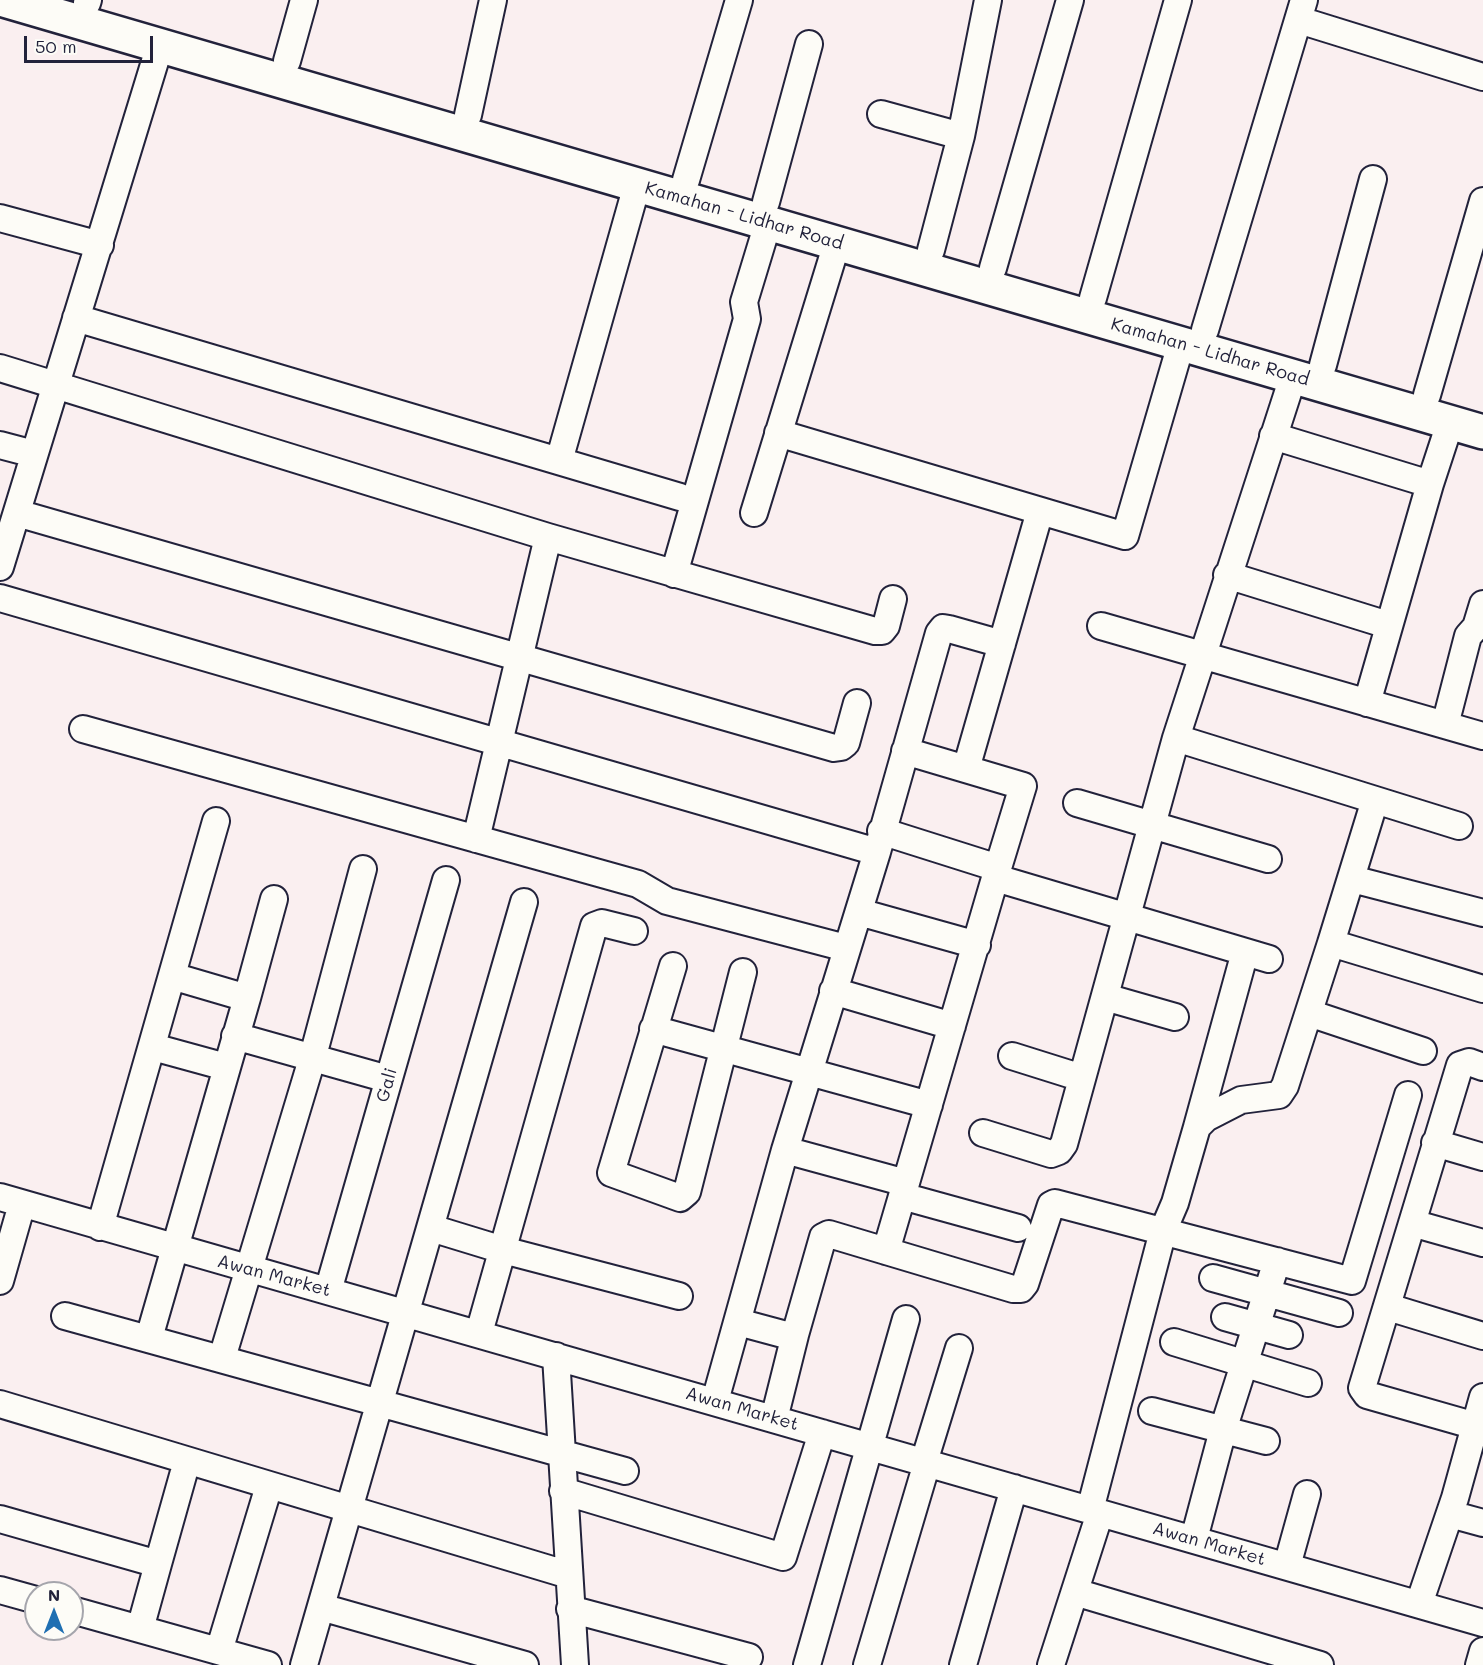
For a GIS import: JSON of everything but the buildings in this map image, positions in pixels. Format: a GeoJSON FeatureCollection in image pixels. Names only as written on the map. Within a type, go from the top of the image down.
{"type":"FeatureCollection","features":[{"type":"Feature","properties":{"kind":"main road","name":"Kamahan - Lidhar Road"},"geometry":{"type":"LineString","coordinates":[[4,0],[637,185],[931,250],[1094,298],[1193,337]]}},
{"type":"Feature","properties":{"kind":"main road","name":"Kamahan - Lidhar Road"},"geometry":{"type":"LineString","coordinates":[[83,1],[686,180],[837,243],[1193,337],[1308,371],[1450,423],[1483,432]]}},
{"type":"Feature","properties":{"kind":"main road","name":"Kamahan - Lidhar Road"},"geometry":{"type":"LineString","coordinates":[[1308,371],[1427,395],[1483,412]]}},
{"type":"Feature","properties":{"kind":"street"},"geometry":{"type":"LineString","coordinates":[[286,62],[304,0]]}},
{"type":"Feature","properties":{"kind":"street"},"geometry":{"type":"LineString","coordinates":[[468,115],[493,0]]}},
{"type":"Feature","properties":{"kind":"street"},"geometry":{"type":"LineString","coordinates":[[686,180],[739,0]]}},
{"type":"Feature","properties":{"kind":"street"},"geometry":{"type":"LineString","coordinates":[[931,250],[961,136],[988,0]]}},
{"type":"Feature","properties":{"kind":"street"},"geometry":{"type":"LineString","coordinates":[[993,268],[1070,0]]}},
{"type":"Feature","properties":{"kind":"street"},"geometry":{"type":"LineString","coordinates":[[1094,298],[1178,0]]}},
{"type":"Feature","properties":{"kind":"street"},"geometry":{"type":"LineString","coordinates":[[778,433],[1125,536],[1301,10],[1483,77]]}},
{"type":"Feature","properties":{"kind":"street"},"geometry":{"type":"LineString","coordinates":[[0,567],[160,45]]}},
{"type":"Feature","properties":{"kind":"street"},"geometry":{"type":"LineString","coordinates":[[674,574],[747,319],[744,302],[809,45]]}},
{"type":"Feature","properties":{"kind":"street"},"geometry":{"type":"LineString","coordinates":[[881,114],[961,136]]}},
{"type":"Feature","properties":{"kind":"street"},"geometry":{"type":"LineString","coordinates":[[983,1133],[1051,1154],[1059,1151],[1064,1144],[1104,997],[1129,916],[1176,738],[1227,574],[1273,436],[1308,371],[1374,179]]}},
{"type":"Feature","properties":{"kind":"street"},"geometry":{"type":"LineString","coordinates":[[559,461],[637,185]]}},
{"type":"Feature","properties":{"kind":"street"},"geometry":{"type":"LineString","coordinates":[[1427,395],[1483,201]]}},
{"type":"Feature","properties":{"kind":"street"},"geometry":{"type":"LineString","coordinates":[[0,218],[100,245]]}},
{"type":"Feature","properties":{"kind":"street"},"geometry":{"type":"LineString","coordinates":[[754,513],[837,243]]}},
{"type":"Feature","properties":{"kind":"street"},"geometry":{"type":"LineString","coordinates":[[76,318],[680,497]]}},
{"type":"Feature","properties":{"kind":"street"},"geometry":{"type":"LineString","coordinates":[[0,368],[548,537],[875,631],[882,631],[886,626],[893,599]]}},
{"type":"Feature","properties":{"kind":"street"},"geometry":{"type":"LineString","coordinates":[[1367,703],[1388,625],[1450,423]]}},
{"type":"Feature","properties":{"kind":"street"},"geometry":{"type":"LineString","coordinates":[[1273,436],[1430,484]]}},
{"type":"Feature","properties":{"kind":"street"},"geometry":{"type":"LineString","coordinates":[[0,444],[34,454]]}},
{"type":"Feature","properties":{"kind":"street"},"geometry":{"type":"LineString","coordinates":[[966,769],[1041,511]]}},
{"type":"Feature","properties":{"kind":"street"},"geometry":{"type":"LineString","coordinates":[[16,513],[834,748],[842,747],[846,743],[857,703]]}},
{"type":"Feature","properties":{"kind":"street"},"geometry":{"type":"LineString","coordinates":[[476,839],[548,537]]}},
{"type":"Feature","properties":{"kind":"street"},"geometry":{"type":"LineString","coordinates":[[1227,574],[1388,625]]}},
{"type":"Feature","properties":{"kind":"street"},"geometry":{"type":"LineString","coordinates":[[0,598],[500,743],[997,873],[1257,956],[1197,1127],[1175,1203],[1163,1231],[1075,1592],[1052,1665]]}},
{"type":"Feature","properties":{"kind":"street"},"geometry":{"type":"LineString","coordinates":[[1445,725],[1468,636],[1476,627],[1483,604]]}},
{"type":"Feature","properties":{"kind":"street"},"geometry":{"type":"LineString","coordinates":[[1101,626],[1483,736]]}},
{"type":"Feature","properties":{"kind":"street"},"geometry":{"type":"LineString","coordinates":[[715,1401],[785,1150],[859,912],[939,633],[943,628],[1002,644]]}},
{"type":"Feature","properties":{"kind":"street"},"geometry":{"type":"LineString","coordinates":[[82,729],[638,884],[667,901],[846,948]]}},
{"type":"Feature","properties":{"kind":"street"},"geometry":{"type":"LineString","coordinates":[[1176,738],[1459,826]]}},
{"type":"Feature","properties":{"kind":"street"},"geometry":{"type":"LineString","coordinates":[[886,1251],[997,873],[1032,787],[904,751]]}},
{"type":"Feature","properties":{"kind":"street"},"geometry":{"type":"LineString","coordinates":[[1197,1127],[1206,1118],[1241,1100],[1279,1095],[1285,1086],[1375,800]]}},
{"type":"Feature","properties":{"kind":"street"},"geometry":{"type":"LineString","coordinates":[[1077,803],[1268,859]]}},
{"type":"Feature","properties":{"kind":"street"},"geometry":{"type":"LineString","coordinates":[[100,1227],[216,821]]}},
{"type":"Feature","properties":{"kind":"street"},"geometry":{"type":"LineString","coordinates":[[222,1358],[313,1056],[363,869]]}},
{"type":"Feature","properties":{"kind":"street"},"geometry":{"type":"LineString","coordinates":[[1352,879],[1483,913]]}},
{"type":"Feature","properties":{"kind":"street","name":"Gali"},"geometry":{"type":"LineString","coordinates":[[328,1291],[446,880]]}},
{"type":"Feature","properties":{"kind":"street"},"geometry":{"type":"LineString","coordinates":[[149,1338],[176,1250],[274,899]]}},
{"type":"Feature","properties":{"kind":"street"},"geometry":{"type":"LineString","coordinates":[[304,1665],[524,902]]}},
{"type":"Feature","properties":{"kind":"street"},"geometry":{"type":"LineString","coordinates":[[859,912],[977,945]]}},
{"type":"Feature","properties":{"kind":"street"},"geometry":{"type":"LineString","coordinates":[[479,1333],[594,926],[602,923],[634,931]]}},
{"type":"Feature","properties":{"kind":"street"},"geometry":{"type":"LineString","coordinates":[[1331,943],[1483,989]]}},
{"type":"Feature","properties":{"kind":"street"},"geometry":{"type":"LineString","coordinates":[[673,966],[652,1029],[611,1173],[680,1198],[687,1192],[743,972]]}},
{"type":"Feature","properties":{"kind":"street"},"geometry":{"type":"LineString","coordinates":[[172,976],[247,998]]}},
{"type":"Feature","properties":{"kind":"street"},"geometry":{"type":"LineString","coordinates":[[833,991],[952,1026]]}},
{"type":"Feature","properties":{"kind":"street"},"geometry":{"type":"LineString","coordinates":[[1104,997],[1175,1017]]}},
{"type":"Feature","properties":{"kind":"street"},"geometry":{"type":"LineString","coordinates":[[1309,1013],[1423,1051]]}},
{"type":"Feature","properties":{"kind":"street"},"geometry":{"type":"LineString","coordinates":[[652,1029],[929,1105]]}},
{"type":"Feature","properties":{"kind":"street"},"geometry":{"type":"LineString","coordinates":[[235,1036],[313,1056],[388,1079]]}},
{"type":"Feature","properties":{"kind":"street"},"geometry":{"type":"LineString","coordinates":[[153,1047],[226,1068]]}},
{"type":"Feature","properties":{"kind":"street"},"geometry":{"type":"LineString","coordinates":[[1012,1056],[1082,1078]]}},
{"type":"Feature","properties":{"kind":"street"},"geometry":{"type":"LineString","coordinates":[[1479,1426],[1363,1392],[1362,1388],[1460,1065],[1468,1062],[1483,1067]]}},
{"type":"Feature","properties":{"kind":"street"},"geometry":{"type":"LineString","coordinates":[[774,1419],[823,1237],[829,1234],[1013,1289],[1021,1289],[1025,1284],[1051,1205],[1054,1203],[1349,1281],[1355,1278],[1408,1095]]}},
{"type":"Feature","properties":{"kind":"street"},"geometry":{"type":"LineString","coordinates":[[1435,1143],[1483,1155]]}},
{"type":"Feature","properties":{"kind":"street"},"geometry":{"type":"LineString","coordinates":[[785,1150],[1018,1228]]}},
{"type":"Feature","properties":{"kind":"street"},"geometry":{"type":"LineString","coordinates":[[0,1281],[11,1201]]}},
{"type":"Feature","properties":{"kind":"street","name":"Awan Market"},"geometry":{"type":"LineString","coordinates":[[11,1201],[176,1250],[479,1333],[1483,1623]]}},
{"type":"Feature","properties":{"kind":"street"},"geometry":{"type":"LineString","coordinates":[[1412,1223],[1483,1244]]}},
{"type":"Feature","properties":{"kind":"street"},"geometry":{"type":"LineString","coordinates":[[431,1228],[503,1251],[679,1296]]}},
{"type":"Feature","properties":{"kind":"street"},"geometry":{"type":"LineString","coordinates":[[1194,1539],[1223,1430],[1277,1261]]}},
{"type":"Feature","properties":{"kind":"street"},"geometry":{"type":"LineString","coordinates":[[1213,1278],[1339,1313]]}},
{"type":"Feature","properties":{"kind":"street"},"geometry":{"type":"LineString","coordinates":[[1388,1307],[1483,1336]]}},
{"type":"Feature","properties":{"kind":"street"},"geometry":{"type":"LineString","coordinates":[[65,1316],[380,1401],[626,1471]]}},
{"type":"Feature","properties":{"kind":"street"},"geometry":{"type":"LineString","coordinates":[[1225,1317],[1256,1328],[1290,1335]]}},
{"type":"Feature","properties":{"kind":"street"},"geometry":{"type":"LineString","coordinates":[[807,1665],[906,1319]]}},
{"type":"Feature","properties":{"kind":"street"},"geometry":{"type":"LineString","coordinates":[[738,1322],[790,1336],[795,1335]]}},
{"type":"Feature","properties":{"kind":"street"},"geometry":{"type":"LineString","coordinates":[[1174,1342],[1308,1383]]}},
{"type":"Feature","properties":{"kind":"street"},"geometry":{"type":"LineString","coordinates":[[867,1665],[959,1348]]}},
{"type":"Feature","properties":{"kind":"street"},"geometry":{"type":"LineString","coordinates":[[556,1356],[575,1665]]}},
{"type":"Feature","properties":{"kind":"street"},"geometry":{"type":"LineString","coordinates":[[1419,1604],[1479,1426],[1483,1397]]}},
{"type":"Feature","properties":{"kind":"street"},"geometry":{"type":"LineString","coordinates":[[0,1404],[568,1575]]}},
{"type":"Feature","properties":{"kind":"street"},"geometry":{"type":"LineString","coordinates":[[1152,1411],[1266,1441]]}},
{"type":"Feature","properties":{"kind":"street"},"geometry":{"type":"LineString","coordinates":[[563,1491],[783,1557],[822,1433]]}},
{"type":"Feature","properties":{"kind":"street"},"geometry":{"type":"LineString","coordinates":[[140,1629],[187,1461]]}},
{"type":"Feature","properties":{"kind":"street"},"geometry":{"type":"LineString","coordinates":[[219,1651],[268,1486]]}},
{"type":"Feature","properties":{"kind":"street"},"geometry":{"type":"LineString","coordinates":[[966,1664],[1014,1488]]}},
{"type":"Feature","properties":{"kind":"street"},"geometry":{"type":"LineString","coordinates":[[1287,1566],[1307,1494]]}},
{"type":"Feature","properties":{"kind":"street"},"geometry":{"type":"LineString","coordinates":[[1450,1514],[1483,1523]]}},
{"type":"Feature","properties":{"kind":"street"},"geometry":{"type":"LineString","coordinates":[[0,1519],[158,1564]]}},
{"type":"Feature","properties":{"kind":"street"},"geometry":{"type":"LineString","coordinates":[[0,1590],[24,1597]]}},
{"type":"Feature","properties":{"kind":"street"},"geometry":{"type":"LineString","coordinates":[[1075,1592],[1320,1665]]}},
{"type":"Feature","properties":{"kind":"street"},"geometry":{"type":"LineString","coordinates":[[321,1607],[525,1665]]}},
{"type":"Feature","properties":{"kind":"street"},"geometry":{"type":"LineString","coordinates":[[570,1609],[749,1657]]}},
{"type":"Feature","properties":{"kind":"street"},"geometry":{"type":"LineString","coordinates":[[84,1613],[268,1665]]}},
{"type":"Feature","properties":{"kind":"street"},"geometry":{"type":"LineString","coordinates":[[1479,1665],[1483,1652]]}}]}
